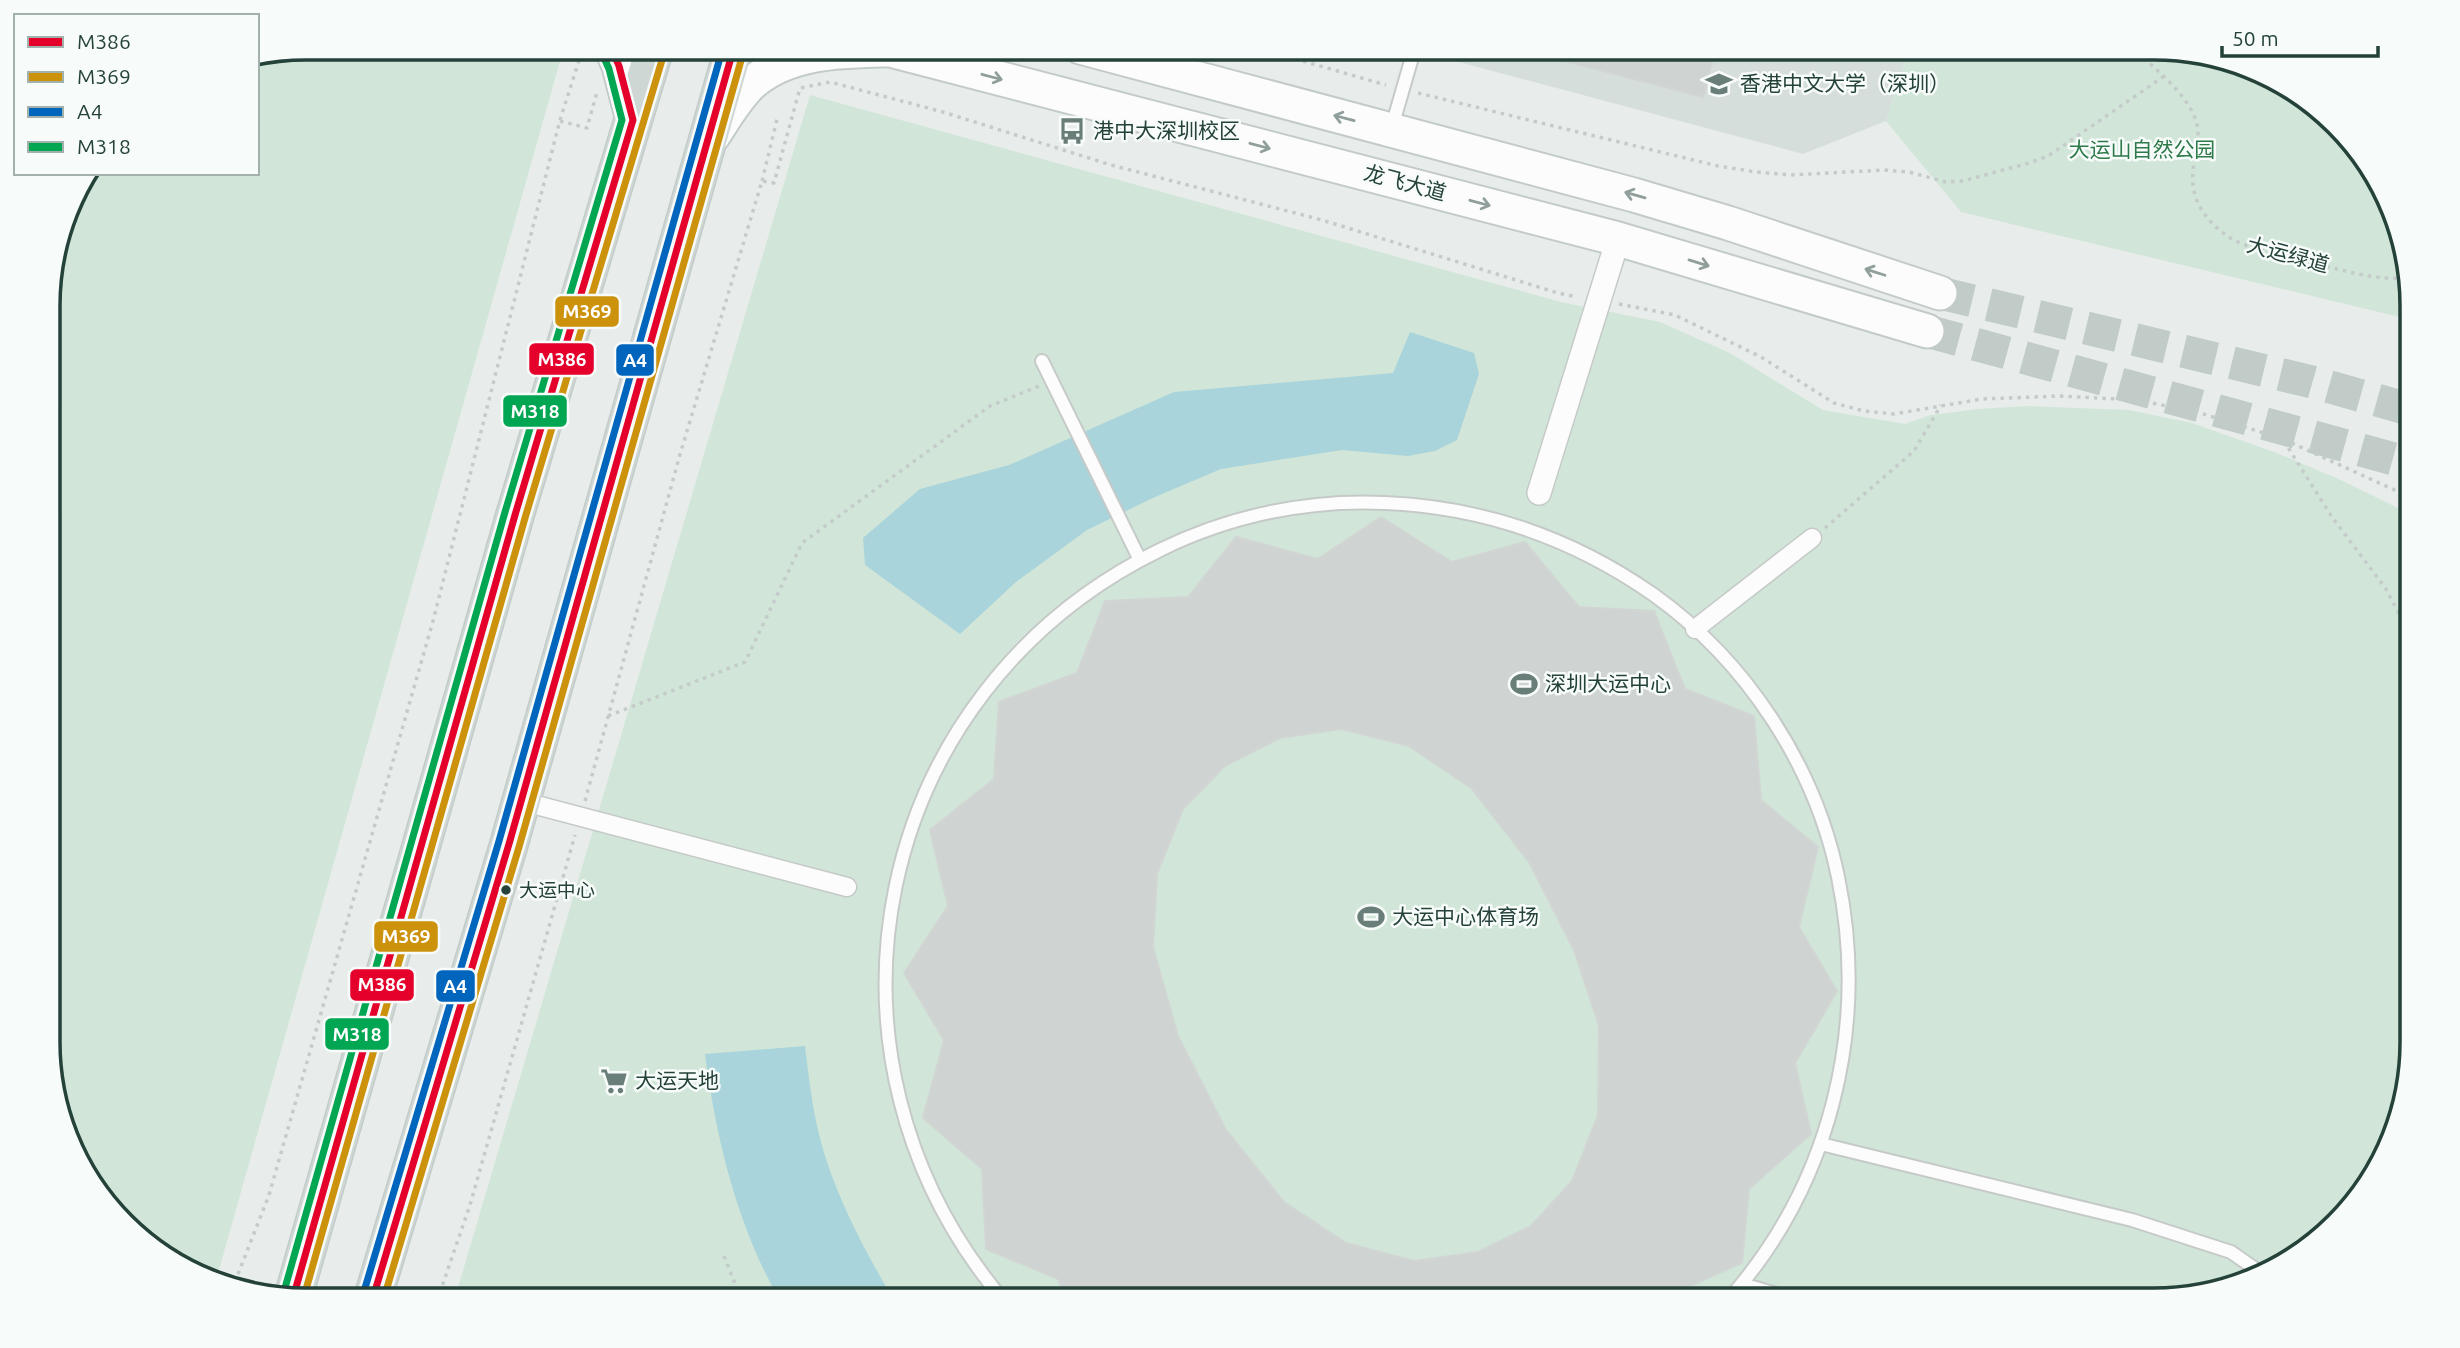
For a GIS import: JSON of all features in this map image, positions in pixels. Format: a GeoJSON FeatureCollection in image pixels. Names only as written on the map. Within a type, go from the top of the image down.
{"type":"FeatureCollection","features":[{"type":"Feature","properties":{"kind":"main road"},"geometry":{"type":"LineString","coordinates":[[616,60],[633,120]]}},
{"type":"Feature","properties":{"kind":"main road"},"geometry":{"type":"LineString","coordinates":[[296,1288],[515,515],[651,60]]}},
{"type":"Feature","properties":{"kind":"main road"},"geometry":{"type":"LineString","coordinates":[[376,1288],[521,801],[730,60]]}},
{"type":"Feature","properties":{"kind":"main road","name":"龙飞大道"},"geometry":{"type":"LineString","coordinates":[[706,147],[731,108],[753,83],[780,67],[799,60]]}},
{"type":"Feature","properties":{"kind":"main road","name":"龙飞大道"},"geometry":{"type":"LineString","coordinates":[[929,60],[1618,239],[1927,331]]}},
{"type":"Feature","properties":{"kind":"main road"},"geometry":{"type":"LineString","coordinates":[[1129,60],[1634,195],[1940,293]]}},
{"type":"Feature","properties":{"kind":"street"},"geometry":{"type":"LineString","coordinates":[[1539,493],[1618,239]]}},
{"type":"Feature","properties":{"kind":"street"},"geometry":{"type":"LineString","coordinates":[[1695,629],[1812,538]]}},
{"type":"Feature","properties":{"kind":"street"},"geometry":{"type":"LineString","coordinates":[[521,801],[847,887]]}},
{"type":"Feature","properties":{"kind":"lane"},"geometry":{"type":"LineString","coordinates":[[1391,130],[1411,60]]}},
{"type":"Feature","properties":{"kind":"lane"},"geometry":{"type":"LineString","coordinates":[[1042,361],[1140,560]]}},
{"type":"Feature","properties":{"kind":"lane"},"geometry":{"type":"LineString","coordinates":[[994,1288],[954,1234],[919,1163],[896,1088],[887,1023],[885,971],[894,893],[903,855],[930,783],[968,715],[1008,664],[1044,627],[1106,579],[1140,560],[1213,528],[1290,509],[1370,502],[1449,509],[1513,524],[1563,542],[1633,580],[1695,629],[1724,657],[1787,743],[1811,791],[1836,867],[1846,920],[1850,987],[1842,1067],[1821,1144],[1787,1217],[1738,1288]]}},
{"type":"Feature","properties":{"kind":"lane"},"geometry":{"type":"LineString","coordinates":[[1821,1144],[2132,1220],[2231,1252],[2254,1268]]}},
{"type":"Feature","properties":{"kind":"lane"},"geometry":{"type":"LineString","coordinates":[[1742,1284],[1756,1288]]}},
{"type":"Feature","properties":{"kind":"path"},"geometry":{"type":"LineString","coordinates":[[236,1278],[269,1195],[429,634],[560,121],[579,60]]}},
{"type":"Feature","properties":{"kind":"path"},"geometry":{"type":"LineString","coordinates":[[1300,60],[1381,83]]}},
{"type":"Feature","properties":{"kind":"path","name":"大运绿道"},"geometry":{"type":"LineString","coordinates":[[2145,60],[2180,94],[2196,120],[2198,135],[2191,168],[2192,186],[2202,210],[2218,229],[2238,242],[2263,250],[2367,276],[2399,278]]}},
{"type":"Feature","properties":{"kind":"path"},"geometry":{"type":"LineString","coordinates":[[1433,97],[1718,166],[1791,175],[1884,170],[1909,172],[1946,182],[1980,177],[2048,156],[2163,77]]}},
{"type":"Feature","properties":{"kind":"path"},"geometry":{"type":"LineString","coordinates":[[762,181],[774,183],[800,88],[830,82],[943,112],[1111,165],[1322,220],[1558,293],[1675,315],[1761,357],[1834,403],[1864,411],[1894,414],[1982,399],[2047,397],[2136,400],[2197,412],[2283,439],[2400,493]]}},
{"type":"Feature","properties":{"kind":"path"},"geometry":{"type":"LineString","coordinates":[[560,121],[587,128],[597,89]]}},
{"type":"Feature","properties":{"kind":"path"},"geometry":{"type":"LineString","coordinates":[[441,1288],[470,1205],[680,458],[762,181],[778,115]]}},
{"type":"Feature","properties":{"kind":"path"},"geometry":{"type":"LineString","coordinates":[[608,716],[745,662],[802,543],[990,406],[1051,382]]}},
{"type":"Feature","properties":{"kind":"path"},"geometry":{"type":"LineString","coordinates":[[1812,538],[1914,451],[1941,405]]}},
{"type":"Feature","properties":{"kind":"path"},"geometry":{"type":"LineString","coordinates":[[2283,439],[2332,517],[2386,589],[2400,615]]}},
{"type":"Feature","properties":{"kind":"path"},"geometry":{"type":"LineString","coordinates":[[724,1256],[737,1288]]}},
{"type":"Feature","properties":{"kind":"shaded area","name":"香港中文大学（深圳）"},"geometry":{"type":"Polygon","coordinates":[[[1452,60],[1906,60],[1886,121],[1803,154],[1452,60]]]}},
{"type":"Feature","properties":{"kind":"green space"},"geometry":{"type":"Polygon","coordinates":[[[289,60],[560,60],[218,1272],[182,1256],[143,1228],[120,1205],[92,1166],[78,1137],[64,1091],[60,1059],[60,289],[68,242],[78,211],[97,175],[259,175],[259,64],[289,60]]]}},
{"type":"Feature","properties":{"kind":"green space","name":"大运山自然公园"},"geometry":{"type":"Polygon","coordinates":[[[1906,60],[2171,60],[2203,64],[2249,78],[2278,92],[2317,120],[2340,143],[2368,182],[2382,211],[2396,257],[2400,317],[1961,212],[1886,121],[1906,60]]]}},
{"type":"Feature","properties":{"kind":"green space","name":"深圳大运中心"},"geometry":{"type":"Polygon","coordinates":[[[810,95],[1561,302],[1660,322],[1730,353],[1823,410],[1905,424],[1931,415],[1978,409],[2027,406],[2129,410],[2192,423],[2277,453],[2400,509],[2400,1059],[2396,1091],[2382,1137],[2368,1166],[2340,1205],[2304,1238],[2278,1256],[2249,1270],[2203,1284],[2171,1288],[458,1288],[810,95]]]}},
{"type":"Feature","properties":{"kind":"water"},"geometry":{"type":"Polygon","coordinates":[[[1410,332],[1474,353],[1479,374],[1457,440],[1435,451],[1408,456],[1342,450],[1221,469],[1087,530],[1016,582],[960,634],[865,565],[863,538],[920,489],[1009,465],[1174,392],[1393,373],[1410,332]]]}},
{"type":"Feature","properties":{"kind":"water"},"geometry":{"type":"Polygon","coordinates":[[[805,1046],[816,1121],[829,1168],[859,1236],[887,1288],[773,1288],[752,1242],[730,1181],[715,1118],[705,1054],[805,1046]]]}},
{"type":"Feature","properties":{"kind":"building"},"geometry":{"type":"Polygon","coordinates":[[[1561,60],[1713,60],[1703,97],[1561,60]]]}},
{"type":"Feature","properties":{"kind":"building","name":"大运中心体育场"},"geometry":{"type":"Polygon","coordinates":[[[1381,517],[1452,562],[1525,542],[1579,607],[1654,611],[1685,689],[1754,716],[1761,800],[1818,847],[1799,927],[1837,991],[1795,1063],[1811,1134],[1749,1189],[1742,1263],[1685,1288],[1061,1288],[1058,1279],[986,1249],[982,1169],[923,1118],[944,1040],[904,973],[948,906],[930,830],[994,779],[999,702],[1077,673],[1105,601],[1188,597],[1236,537],[1318,559],[1381,517]],[[1341,729],[1280,738],[1225,766],[1183,809],[1157,874],[1153,947],[1178,1036],[1226,1130],[1284,1202],[1346,1243],[1414,1261],[1478,1252],[1531,1226],[1572,1181],[1598,1115],[1599,1026],[1574,950],[1529,862],[1471,788],[1409,746],[1341,729]]]}},
{"type":"Feature","properties":{"kind":"tunnel"},"geometry":{"type":"LineString","coordinates":[[1940,293],[2312,382],[2400,407]]}},
{"type":"Feature","properties":{"kind":"tunnel"},"geometry":{"type":"LineString","coordinates":[[1927,331],[2400,461]]}},
{"type":"Feature","properties":{"kind":"transit line","name":"M318"},"geometry":{"type":"LineString","coordinates":[[285,1288],[505,512],[622,120],[605,60]]}},
{"type":"Feature","properties":{"kind":"transit line","name":"M386"},"geometry":{"type":"LineString","coordinates":[[296,1288],[515,515],[633,120],[616,60]]}},
{"type":"Feature","properties":{"kind":"transit line","name":"M369"},"geometry":{"type":"LineString","coordinates":[[306,1288],[525,518],[662,60]]}},
{"type":"Feature","properties":{"kind":"transit line","name":"A4"},"geometry":{"type":"LineString","coordinates":[[365,1288],[499,841],[719,60]]}},
{"type":"Feature","properties":{"kind":"transit line","name":"M386"},"geometry":{"type":"LineString","coordinates":[[376,1288],[509,844],[730,60]]}},
{"type":"Feature","properties":{"kind":"transit line","name":"M369"},"geometry":{"type":"LineString","coordinates":[[387,1288],[519,847],[741,60]]}},
{"type":"Feature","properties":{"kind":"place","name":"香港中文大学（深圳）"},"geometry":{"type":"Point","coordinates":[1719,84]}},
{"type":"Feature","properties":{"kind":"place","name":"港中大深圳校区"},"geometry":{"type":"Point","coordinates":[1072,131]}},
{"type":"Feature","properties":{"kind":"place","name":"深圳大运中心"},"geometry":{"type":"Point","coordinates":[1524,684]}},
{"type":"Feature","properties":{"kind":"place","name":"大运中心"},"geometry":{"type":"Point","coordinates":[506,890]}},
{"type":"Feature","properties":{"kind":"place","name":"大运中心体育场"},"geometry":{"type":"Point","coordinates":[1371,917]}},
{"type":"Feature","properties":{"kind":"place","name":"大运天地"},"geometry":{"type":"Point","coordinates":[614,1081]}}]}
